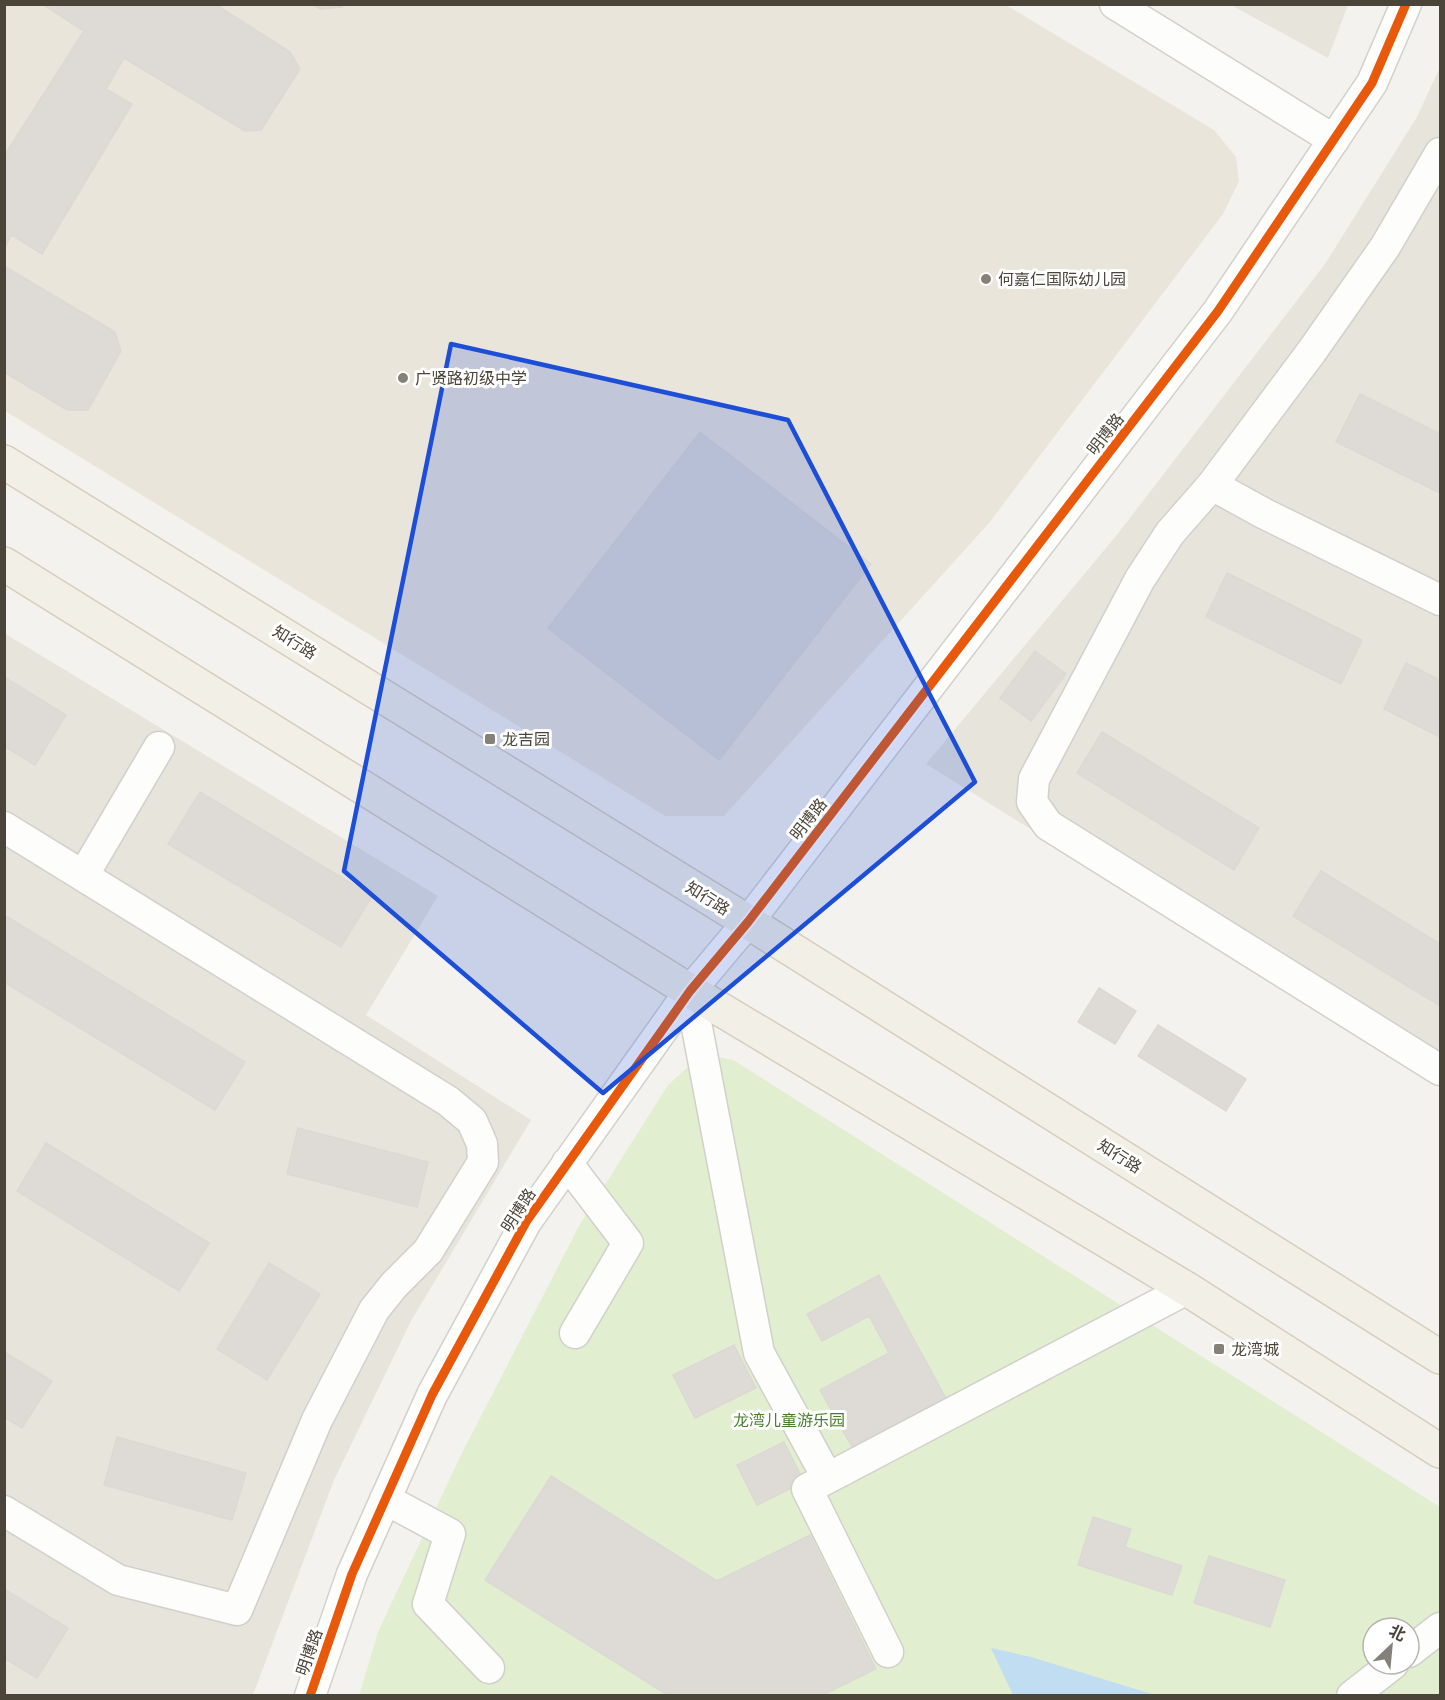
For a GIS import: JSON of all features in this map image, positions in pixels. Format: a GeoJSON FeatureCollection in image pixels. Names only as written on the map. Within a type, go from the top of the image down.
{"type":"FeatureCollection","features":[{"type":"Feature","properties":{"kind":"main road","name":"知行路"},"geometry":{"type":"LineString","coordinates":[[4,462],[748,922],[1440,1357]]}},
{"type":"Feature","properties":{"kind":"main road"},"geometry":{"type":"LineString","coordinates":[[4,564],[690,991],[1187,1289],[1440,1451]]}},
{"type":"Feature","properties":{"kind":"street"},"geometry":{"type":"LineString","coordinates":[[1115,4],[1334,140]]}},
{"type":"Feature","properties":{"kind":"street","name":"明博路"},"geometry":{"type":"LineString","coordinates":[[310,1695],[352,1574],[432,1395],[526,1222],[690,991],[748,922],[1218,311],[1372,83],[1406,4]]}},
{"type":"Feature","properties":{"kind":"street"},"geometry":{"type":"LineString","coordinates":[[1440,153],[1385,247],[1312,351],[1212,485],[1170,533],[1140,579],[1034,779],[1032,802],[1048,825],[1440,1070]]}},
{"type":"Feature","properties":{"kind":"street"},"geometry":{"type":"LineString","coordinates":[[1212,485],[1263,513],[1440,600]]}},
{"type":"Feature","properties":{"kind":"street"},"geometry":{"type":"LineString","coordinates":[[83,876],[159,747]]}},
{"type":"Feature","properties":{"kind":"street"},"geometry":{"type":"LineString","coordinates":[[4,827],[448,1101],[472,1120],[482,1144],[483,1162],[428,1251],[393,1285],[374,1310],[317,1420],[237,1610],[118,1580],[4,1512]]}},
{"type":"Feature","properties":{"kind":"street"},"geometry":{"type":"LineString","coordinates":[[690,991],[759,1353],[827,1477]]}},
{"type":"Feature","properties":{"kind":"street"},"geometry":{"type":"LineString","coordinates":[[567,1163],[628,1244],[575,1333]]}},
{"type":"Feature","properties":{"kind":"street"},"geometry":{"type":"LineString","coordinates":[[888,1652],[807,1489],[1187,1289]]}},
{"type":"Feature","properties":{"kind":"street"},"geometry":{"type":"LineString","coordinates":[[385,1499],[450,1534],[428,1604],[489,1668]]}},
{"type":"Feature","properties":{"kind":"street"},"geometry":{"type":"LineString","coordinates":[[1421,1643],[1440,1628]]}},
{"type":"Feature","properties":{"kind":"street"},"geometry":{"type":"LineString","coordinates":[[1352,1695],[1377,1676]]}},
{"type":"Feature","properties":{"kind":"highlighted area"},"geometry":{"type":"Polygon","coordinates":[[[451,344],[788,420],[975,782],[603,1093],[344,871],[451,344]]]}},
{"type":"Feature","properties":{"kind":"shaded area"},"geometry":{"type":"Polygon","coordinates":[[[1348,4],[1328,58],[1231,5],[1348,4]]]}},
{"type":"Feature","properties":{"kind":"shaded area","name":"广贤路初级中学"},"geometry":{"type":"Polygon","coordinates":[[[4,5],[1006,5],[1214,130],[1236,157],[1239,181],[1223,214],[989,523],[724,816],[665,816],[5,411],[4,5]]]}},
{"type":"Feature","properties":{"kind":"shaded area"},"geometry":{"type":"Polygon","coordinates":[[[1440,67],[1440,1084],[926,764],[1116,536],[1325,264],[1417,117],[1440,67]]]}},
{"type":"Feature","properties":{"kind":"shaded area"},"geometry":{"type":"Polygon","coordinates":[[[4,633],[438,896],[366,1015],[531,1120],[411,1321],[334,1480],[253,1695],[5,1695],[4,633]]]}},
{"type":"Feature","properties":{"kind":"green space","name":"龙湾儿童游乐园"},"geometry":{"type":"Polygon","coordinates":[[[702,1054],[733,1060],[1440,1507],[1440,1695],[359,1696],[378,1632],[460,1457],[579,1226],[668,1085],[702,1054]]]}},
{"type":"Feature","properties":{"kind":"water"},"geometry":{"type":"Polygon","coordinates":[[[991,1648],[1031,1657],[1155,1695],[1013,1695],[991,1648]]]}},
{"type":"Feature","properties":{"kind":"building"},"geometry":{"type":"Polygon","coordinates":[[[42,4],[215,4],[290,52],[300,69],[261,130],[245,131],[124,58],[106,89],[132,104],[42,254],[12,235],[4,248],[4,156],[84,31],[42,4]]]}},
{"type":"Feature","properties":{"kind":"building"},"geometry":{"type":"Polygon","coordinates":[[[312,4],[343,4],[342,7],[320,9],[312,4]]]}},
{"type":"Feature","properties":{"kind":"building"},"geometry":{"type":"Polygon","coordinates":[[[4,266],[115,332],[121,351],[88,410],[67,410],[4,372],[4,266]]]}},
{"type":"Feature","properties":{"kind":"building"},"geometry":{"type":"Polygon","coordinates":[[[1360,394],[1440,434],[1440,493],[1336,442],[1360,394]]]}},
{"type":"Feature","properties":{"kind":"building"},"geometry":{"type":"Polygon","coordinates":[[[700,432],[871,564],[719,760],[548,628],[700,432]]]}},
{"type":"Feature","properties":{"kind":"building"},"geometry":{"type":"Polygon","coordinates":[[[1227,573],[1362,640],[1341,684],[1206,617],[1227,573]]]}},
{"type":"Feature","properties":{"kind":"building"},"geometry":{"type":"Polygon","coordinates":[[[1035,651],[1066,674],[1031,721],[1000,698],[1035,651]]]}},
{"type":"Feature","properties":{"kind":"building"},"geometry":{"type":"Polygon","coordinates":[[[1406,663],[1440,680],[1440,737],[1384,709],[1406,663]]]}},
{"type":"Feature","properties":{"kind":"building"},"geometry":{"type":"Polygon","coordinates":[[[4,677],[66,715],[35,765],[4,746],[4,677]]]}},
{"type":"Feature","properties":{"kind":"building"},"geometry":{"type":"Polygon","coordinates":[[[1102,732],[1259,828],[1234,870],[1077,773],[1102,732]]]}},
{"type":"Feature","properties":{"kind":"building"},"geometry":{"type":"Polygon","coordinates":[[[200,792],[372,896],[341,947],[168,844],[200,792]]]}},
{"type":"Feature","properties":{"kind":"building"},"geometry":{"type":"Polygon","coordinates":[[[1321,871],[1440,944],[1440,1006],[1293,916],[1321,871]]]}},
{"type":"Feature","properties":{"kind":"building"},"geometry":{"type":"Polygon","coordinates":[[[4,915],[245,1062],[215,1110],[4,982],[4,915]]]}},
{"type":"Feature","properties":{"kind":"building"},"geometry":{"type":"Polygon","coordinates":[[[1099,988],[1136,1011],[1115,1044],[1078,1022],[1099,988]]]}},
{"type":"Feature","properties":{"kind":"building"},"geometry":{"type":"Polygon","coordinates":[[[1158,1025],[1246,1079],[1226,1111],[1138,1056],[1158,1025]]]}},
{"type":"Feature","properties":{"kind":"building"},"geometry":{"type":"Polygon","coordinates":[[[298,1128],[428,1162],[417,1207],[287,1174],[298,1128]]]}},
{"type":"Feature","properties":{"kind":"building"},"geometry":{"type":"Polygon","coordinates":[[[46,1143],[209,1243],[179,1291],[17,1191],[46,1143]]]}},
{"type":"Feature","properties":{"kind":"building"},"geometry":{"type":"Polygon","coordinates":[[[269,1263],[320,1294],[267,1380],[217,1349],[269,1263]]]}},
{"type":"Feature","properties":{"kind":"building"},"geometry":{"type":"Polygon","coordinates":[[[879,1275],[950,1406],[857,1456],[820,1390],[889,1353],[869,1316],[822,1341],[807,1314],[879,1275]]]}},
{"type":"Feature","properties":{"kind":"building"},"geometry":{"type":"Polygon","coordinates":[[[734,1345],[756,1388],[695,1418],[673,1375],[734,1345]]]}},
{"type":"Feature","properties":{"kind":"building"},"geometry":{"type":"Polygon","coordinates":[[[4,1352],[52,1381],[22,1428],[4,1417],[4,1352]]]}},
{"type":"Feature","properties":{"kind":"building"},"geometry":{"type":"Polygon","coordinates":[[[117,1437],[246,1473],[232,1520],[104,1485],[117,1437]]]}},
{"type":"Feature","properties":{"kind":"building"},"geometry":{"type":"Polygon","coordinates":[[[784,1442],[804,1482],[757,1505],[737,1465],[784,1442]]]}},
{"type":"Feature","properties":{"kind":"building"},"geometry":{"type":"Polygon","coordinates":[[[551,1476],[717,1581],[810,1535],[876,1669],[821,1696],[669,1696],[485,1580],[551,1476]]]}},
{"type":"Feature","properties":{"kind":"building"},"geometry":{"type":"Polygon","coordinates":[[[1093,1517],[1131,1529],[1125,1547],[1182,1566],[1172,1595],[1078,1565],[1093,1517]]]}},
{"type":"Feature","properties":{"kind":"building"},"geometry":{"type":"Polygon","coordinates":[[[1209,1556],[1285,1580],[1270,1627],[1194,1603],[1209,1556]]]}},
{"type":"Feature","properties":{"kind":"building"},"geometry":{"type":"Polygon","coordinates":[[[4,1589],[68,1628],[37,1678],[4,1658],[4,1589]]]}},
{"type":"Feature","properties":{"kind":"cycle path"},"geometry":{"type":"LineString","coordinates":[[310,1696],[352,1574],[432,1395],[526,1222],[690,991],[748,922],[1218,311],[1372,83],[1406,4]]}},
{"type":"Feature","properties":{"kind":"place","name":"何嘉仁国际幼儿园"},"geometry":{"type":"Point","coordinates":[986,279]}},
{"type":"Feature","properties":{"kind":"place","name":"广贤路初级中学"},"geometry":{"type":"Point","coordinates":[403,378]}},
{"type":"Feature","properties":{"kind":"place","name":"龙吉园"},"geometry":{"type":"Point","coordinates":[490,739]}},
{"type":"Feature","properties":{"kind":"place","name":"龙湾城"},"geometry":{"type":"Point","coordinates":[1219,1349]}}]}
